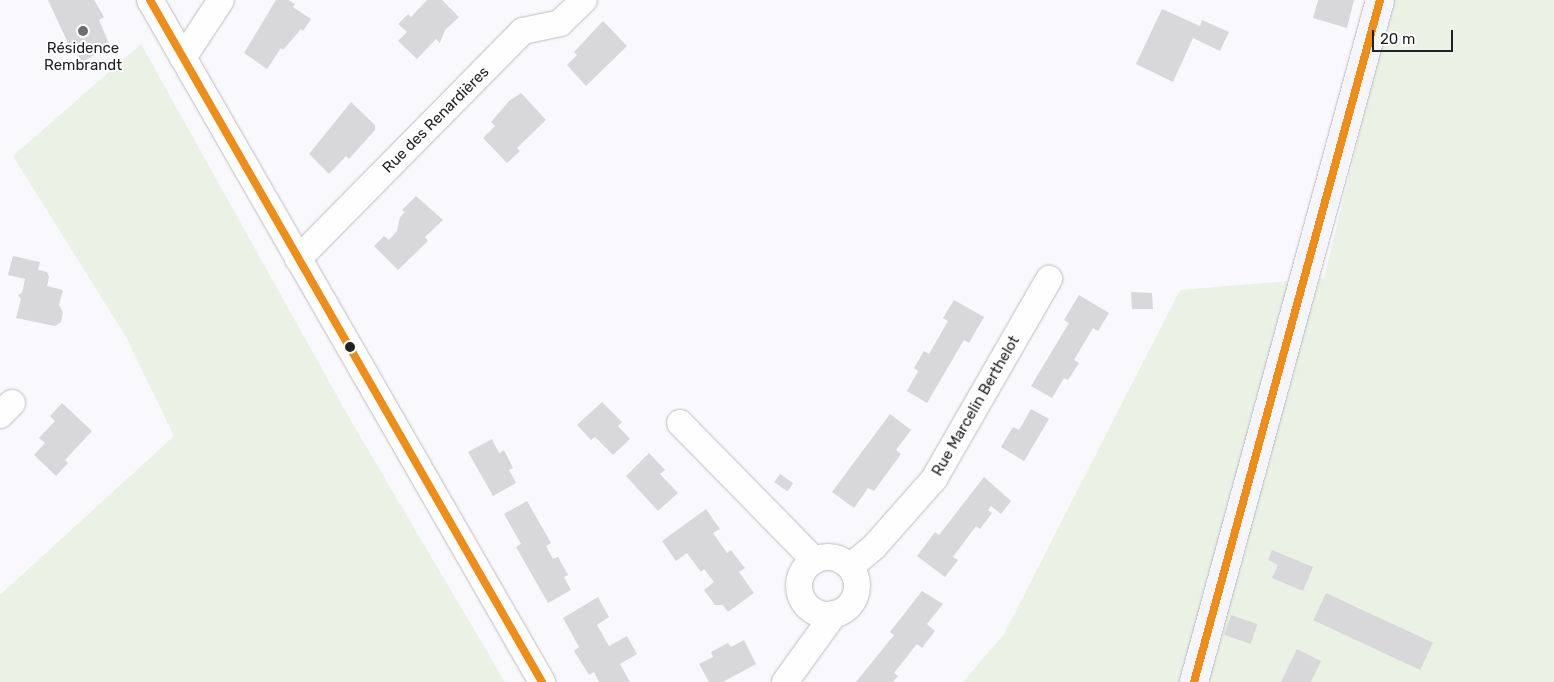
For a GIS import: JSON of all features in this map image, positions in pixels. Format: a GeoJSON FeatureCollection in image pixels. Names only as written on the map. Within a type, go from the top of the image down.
{"type":"FeatureCollection","features":[{"type":"Feature","properties":{"kind":"main road"},"geometry":{"type":"LineString","coordinates":[[1194,682],[1380,0]]}},
{"type":"Feature","properties":{"kind":"street"},"geometry":{"type":"LineString","coordinates":[[150,0],[542,682]]}},
{"type":"Feature","properties":{"kind":"street"},"geometry":{"type":"LineString","coordinates":[[183,58],[220,0]]}},
{"type":"Feature","properties":{"kind":"street","name":"Rue des Renardières"},"geometry":{"type":"LineString","coordinates":[[298,259],[523,31],[560,23],[584,0]]}},
{"type":"Feature","properties":{"kind":"street","name":"Rue Marcelin Berthelot"},"geometry":{"type":"LineString","coordinates":[[850,567],[874,547],[934,479],[1049,279]]}},
{"type":"Feature","properties":{"kind":"street"},"geometry":{"type":"LineString","coordinates":[[680,422],[814,560]]}},
{"type":"Feature","properties":{"kind":"street"},"geometry":{"type":"LineString","coordinates":[[832,557],[850,567],[855,575],[855,595],[843,611],[834,614],[815,612],[808,607],[800,590],[802,573],[814,560],[832,557]]}},
{"type":"Feature","properties":{"kind":"street"},"geometry":{"type":"LineString","coordinates":[[785,682],[834,614]]}},
{"type":"Feature","properties":{"kind":"shaded area"},"geometry":{"type":"Polygon","coordinates":[[[1392,0],[1554,0],[1554,682],[963,682],[1004,634],[1180,290],[1324,278],[1392,0]]]}},
{"type":"Feature","properties":{"kind":"shaded area"},"geometry":{"type":"Polygon","coordinates":[[[141,44],[351,421],[505,682],[0,682],[0,595],[174,436],[126,337],[13,156],[141,44]]]}},
{"type":"Feature","properties":{"kind":"building","name":"Résidence Rembrandt"},"geometry":{"type":"Polygon","coordinates":[[[48,0],[94,0],[104,17],[99,20],[110,46],[82,62],[76,52],[73,54],[48,0]]]}},
{"type":"Feature","properties":{"kind":"building"},"geometry":{"type":"Polygon","coordinates":[[[276,0],[288,0],[295,4],[293,7],[311,19],[303,31],[301,29],[283,50],[281,48],[267,69],[244,53],[276,0]]]}},
{"type":"Feature","properties":{"kind":"building"},"geometry":{"type":"Polygon","coordinates":[[[427,0],[442,0],[459,17],[445,30],[440,43],[436,39],[417,59],[398,41],[407,32],[398,24],[408,14],[411,17],[427,0]]]}},
{"type":"Feature","properties":{"kind":"building"},"geometry":{"type":"Polygon","coordinates":[[[1318,0],[1354,0],[1347,28],[1313,18],[1318,0]]]}},
{"type":"Feature","properties":{"kind":"building"},"geometry":{"type":"Polygon","coordinates":[[[1162,9],[1200,26],[1202,20],[1229,32],[1220,51],[1193,38],[1173,82],[1136,64],[1162,9]]]}},
{"type":"Feature","properties":{"kind":"building"},"geometry":{"type":"Polygon","coordinates":[[[603,21],[627,46],[586,86],[567,65],[577,55],[574,52],[603,21]]]}},
{"type":"Feature","properties":{"kind":"building"},"geometry":{"type":"Polygon","coordinates":[[[521,93],[546,120],[517,148],[520,151],[507,163],[483,138],[495,126],[491,122],[509,101],[521,93]]]}},
{"type":"Feature","properties":{"kind":"building"},"geometry":{"type":"Polygon","coordinates":[[[351,102],[375,125],[375,130],[349,159],[346,156],[329,174],[309,154],[351,102]]]}},
{"type":"Feature","properties":{"kind":"building"},"geometry":{"type":"Polygon","coordinates":[[[416,196],[443,220],[425,237],[428,241],[398,270],[374,246],[384,236],[389,240],[397,231],[400,217],[405,212],[402,210],[416,196]]]}},
{"type":"Feature","properties":{"kind":"building"},"geometry":{"type":"Polygon","coordinates":[[[13,256],[40,262],[38,270],[47,272],[49,277],[47,286],[63,290],[59,305],[63,312],[61,322],[55,326],[16,318],[21,299],[18,295],[22,293],[25,279],[8,275],[13,256]]]}},
{"type":"Feature","properties":{"kind":"building"},"geometry":{"type":"Polygon","coordinates":[[[1131,292],[1152,293],[1153,309],[1132,309],[1131,292]]]}},
{"type":"Feature","properties":{"kind":"building"},"geometry":{"type":"Polygon","coordinates":[[[1079,295],[1109,313],[1098,331],[1093,328],[1074,360],[1079,363],[1068,380],[1064,378],[1052,398],[1031,386],[1069,323],[1064,320],[1079,295]]]}},
{"type":"Feature","properties":{"kind":"building"},"geometry":{"type":"Polygon","coordinates":[[[954,300],[984,317],[969,343],[964,340],[927,403],[907,391],[918,371],[914,368],[924,351],[929,354],[948,321],[943,318],[954,300]]]}},
{"type":"Feature","properties":{"kind":"building"},"geometry":{"type":"Polygon","coordinates":[[[602,402],[622,422],[618,426],[630,439],[613,455],[595,437],[591,440],[577,425],[602,402]]]}},
{"type":"Feature","properties":{"kind":"building"},"geometry":{"type":"Polygon","coordinates":[[[62,403],[92,431],[65,460],[68,463],[56,476],[34,455],[45,443],[39,438],[55,421],[50,416],[62,403]]]}},
{"type":"Feature","properties":{"kind":"building"},"geometry":{"type":"Polygon","coordinates":[[[1031,409],[1049,419],[1024,461],[1001,447],[1013,427],[1019,430],[1031,409]]]}},
{"type":"Feature","properties":{"kind":"building"},"geometry":{"type":"Polygon","coordinates":[[[890,414],[911,430],[896,450],[901,454],[874,491],[868,488],[854,508],[832,492],[890,414]]]}},
{"type":"Feature","properties":{"kind":"building"},"geometry":{"type":"Polygon","coordinates":[[[492,439],[499,453],[504,450],[513,468],[509,470],[516,483],[493,496],[468,452],[492,439]]]}},
{"type":"Feature","properties":{"kind":"building"},"geometry":{"type":"Polygon","coordinates":[[[649,453],[665,470],[660,474],[678,493],[658,511],[626,476],[649,453]]]}},
{"type":"Feature","properties":{"kind":"building"},"geometry":{"type":"Polygon","coordinates":[[[780,474],[793,483],[787,491],[774,482],[780,474]]]}},
{"type":"Feature","properties":{"kind":"building"},"geometry":{"type":"Polygon","coordinates":[[[984,477],[1011,501],[1001,514],[991,506],[988,510],[992,513],[980,529],[976,526],[953,557],[958,560],[945,577],[917,556],[935,532],[939,535],[984,477]]]}},
{"type":"Feature","properties":{"kind":"building"},"geometry":{"type":"Polygon","coordinates":[[[527,501],[551,543],[546,546],[553,559],[558,557],[568,575],[564,577],[571,590],[548,603],[516,547],[521,544],[504,514],[527,501]]]}},
{"type":"Feature","properties":{"kind":"building"},"geometry":{"type":"Polygon","coordinates":[[[706,509],[720,529],[713,533],[727,553],[731,550],[745,568],[739,572],[754,593],[728,612],[723,605],[715,605],[704,590],[714,582],[704,569],[701,572],[687,553],[676,561],[662,541],[706,509]]]}},
{"type":"Feature","properties":{"kind":"building"},"geometry":{"type":"Polygon","coordinates":[[[1272,550],[1313,567],[1303,591],[1272,578],[1278,565],[1268,560],[1272,550]]]}},
{"type":"Feature","properties":{"kind":"building"},"geometry":{"type":"Polygon","coordinates":[[[922,591],[943,604],[927,624],[935,631],[922,648],[917,644],[894,673],[898,676],[893,682],[856,682],[894,635],[890,632],[922,591]]]}},
{"type":"Feature","properties":{"kind":"building"},"geometry":{"type":"Polygon","coordinates":[[[1326,593],[1433,643],[1420,670],[1313,620],[1326,593]]]}},
{"type":"Feature","properties":{"kind":"building"},"geometry":{"type":"Polygon","coordinates":[[[598,597],[609,617],[597,625],[609,646],[627,636],[637,654],[620,664],[630,682],[599,682],[594,672],[589,675],[574,651],[579,647],[563,618],[598,597]]]}},
{"type":"Feature","properties":{"kind":"building"},"geometry":{"type":"Polygon","coordinates":[[[1231,615],[1257,624],[1251,644],[1224,635],[1231,615]]]}},
{"type":"Feature","properties":{"kind":"building"},"geometry":{"type":"Polygon","coordinates":[[[744,640],[756,664],[723,682],[709,682],[699,664],[713,657],[711,652],[728,643],[731,647],[744,640]]]}},
{"type":"Feature","properties":{"kind":"building"},"geometry":{"type":"Polygon","coordinates":[[[1297,649],[1321,661],[1311,682],[1281,682],[1297,649]]]}},
{"type":"Feature","properties":{"kind":"transit line"},"geometry":{"type":"LineString","coordinates":[[150,0],[542,682]]}},
{"type":"Feature","properties":{"kind":"transit line"},"geometry":{"type":"LineString","coordinates":[[1194,682],[1380,0]]}},
{"type":"Feature","properties":{"kind":"place","name":"Résidence Rembrandt"},"geometry":{"type":"Point","coordinates":[83,31]}}]}
